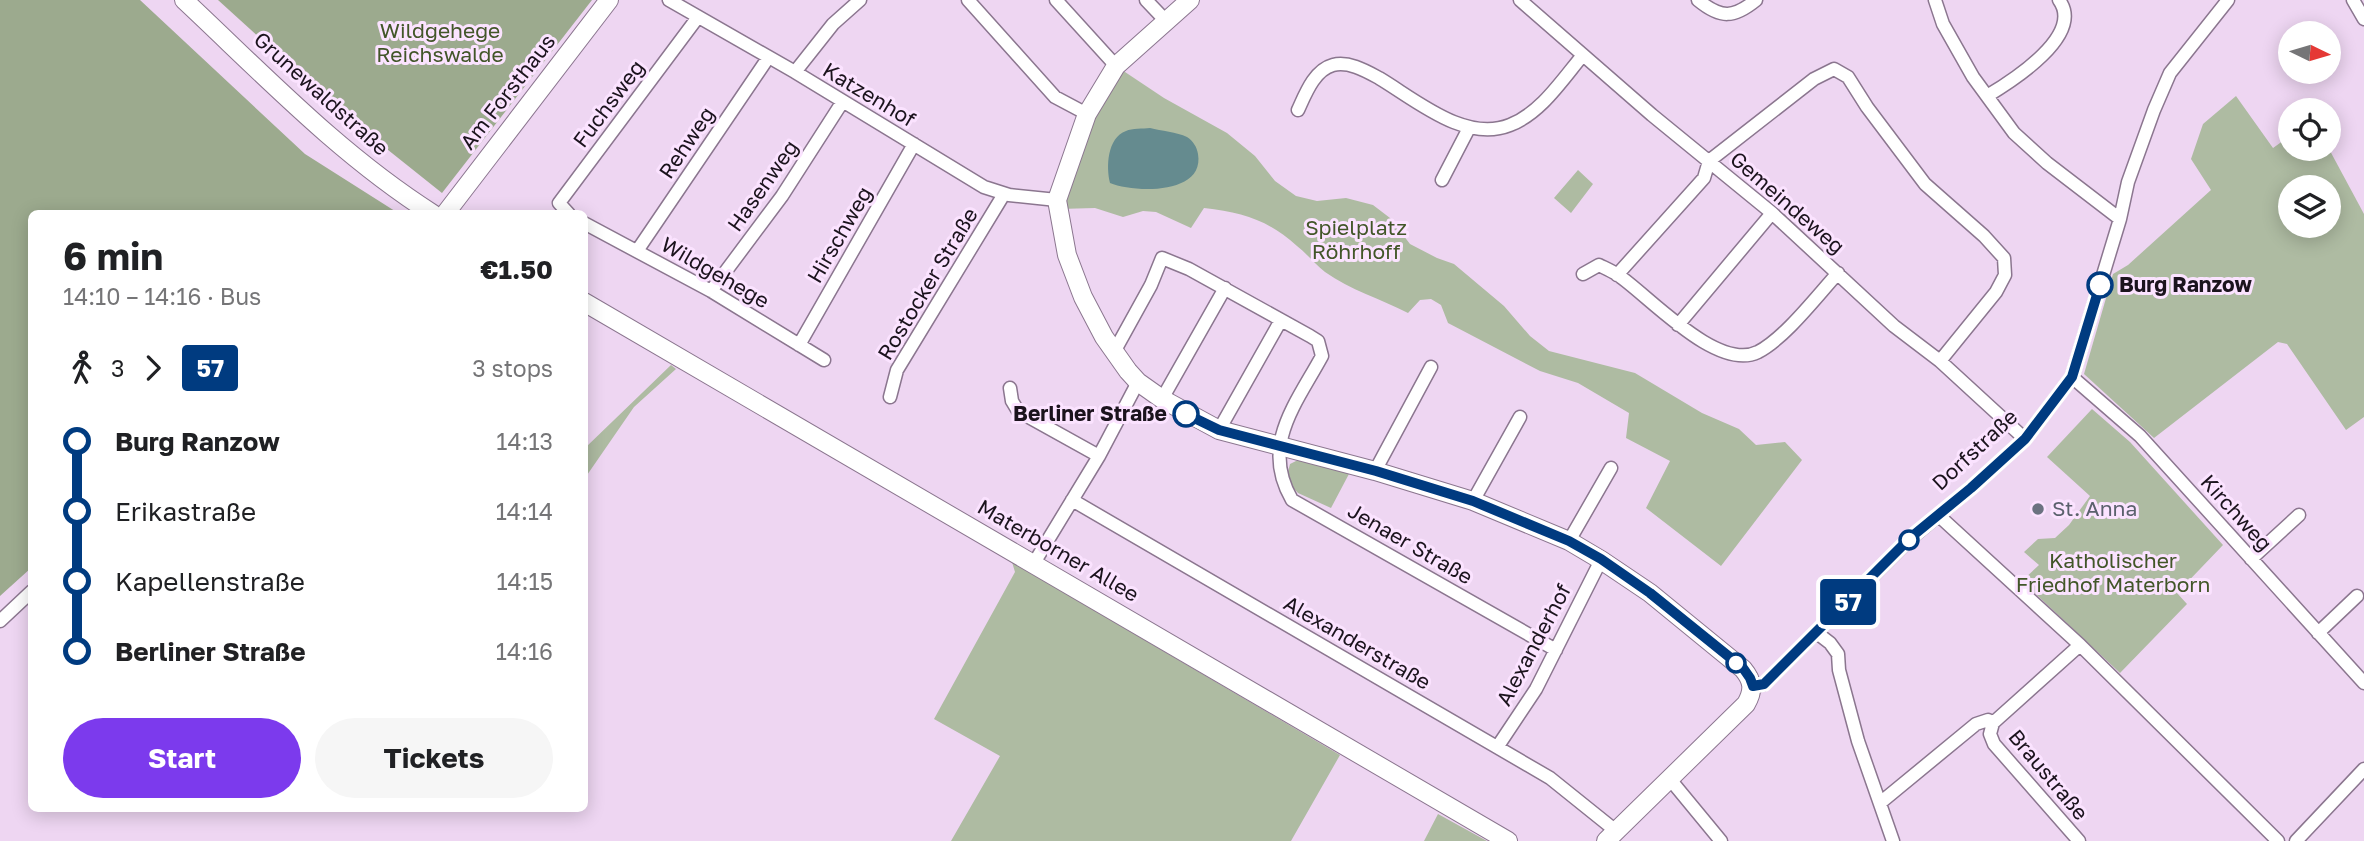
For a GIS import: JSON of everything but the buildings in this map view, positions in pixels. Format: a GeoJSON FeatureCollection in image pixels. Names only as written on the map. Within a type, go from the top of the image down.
{"type":"FeatureCollection","features":[{"type":"Feature","properties":{"kind":"street","name":"Grunewaldstraße"},"geometry":{"type":"LineString","coordinates":[[184,0],[331,138],[376,175],[428,210]]}},
{"type":"Feature","properties":{"kind":"street","name":"Am Forsthaus"},"geometry":{"type":"LineString","coordinates":[[434,210],[609,0]]}},
{"type":"Feature","properties":{"kind":"street","name":"Katzenhof"},"geometry":{"type":"LineString","coordinates":[[669,0],[795,72],[984,187],[1004,194],[1057,200]]}},
{"type":"Feature","properties":{"kind":"street"},"geometry":{"type":"LineString","coordinates":[[795,72],[833,24],[860,0]]}},
{"type":"Feature","properties":{"kind":"street"},"geometry":{"type":"LineString","coordinates":[[968,0],[1055,97],[1087,114]]}},
{"type":"Feature","properties":{"kind":"street"},"geometry":{"type":"LineString","coordinates":[[1056,0],[1116,66]]}},
{"type":"Feature","properties":{"kind":"street"},"geometry":{"type":"LineString","coordinates":[[1146,0],[1165,20]]}},
{"type":"Feature","properties":{"kind":"street"},"geometry":{"type":"LineString","coordinates":[[1190,0],[1116,66],[1087,114],[1057,200],[1067,254],[1083,297],[1104,337],[1138,382],[1162,399],[1219,430],[1376,471],[1473,501],[1569,541],[1601,559],[1650,593],[1743,668],[1753,686]]}},
{"type":"Feature","properties":{"kind":"street","name":"Gemeindeweg"},"geometry":{"type":"LineString","coordinates":[[1520,0],[1652,115],[1772,213],[1894,326],[1940,361],[2025,439]]}},
{"type":"Feature","properties":{"kind":"street"},"geometry":{"type":"LineString","coordinates":[[1698,0],[1712,10],[1728,15],[1737,13],[1756,0]]}},
{"type":"Feature","properties":{"kind":"street"},"geometry":{"type":"LineString","coordinates":[[1935,0],[1955,48],[2014,133],[2120,219]]}},
{"type":"Feature","properties":{"kind":"street"},"geometry":{"type":"LineString","coordinates":[[1987,96],[2024,74],[2049,48],[2064,25],[2065,8],[2059,0]]}},
{"type":"Feature","properties":{"kind":"street","name":"Dorfstraße"},"geometry":{"type":"LineString","coordinates":[[1609,838],[1745,704],[1753,686],[1764,684],[1910,538],[2025,439],[2072,377],[2120,219],[2128,181],[2170,73],[2228,0]]}},
{"type":"Feature","properties":{"kind":"street"},"geometry":{"type":"LineString","coordinates":[[2353,0],[2364,19]]}},
{"type":"Feature","properties":{"kind":"street","name":"Fuchsweg"},"geometry":{"type":"LineString","coordinates":[[565,210],[559,203],[698,17]]}},
{"type":"Feature","properties":{"kind":"street"},"geometry":{"type":"LineString","coordinates":[[1298,110],[1311,83],[1321,72],[1333,65],[1345,65],[1363,69],[1452,122],[1469,128],[1490,130],[1510,125],[1522,118],[1552,93],[1583,55]]}},
{"type":"Feature","properties":{"kind":"street","name":"Rehweg"},"geometry":{"type":"LineString","coordinates":[[637,251],[768,58]]}},
{"type":"Feature","properties":{"kind":"street"},"geometry":{"type":"LineString","coordinates":[[1617,275],[1704,178],[1709,161],[1814,79],[1834,69],[1849,77],[1867,107],[1925,184],[1984,236],[2004,258],[2005,275],[1996,292],[1940,361]]}},
{"type":"Feature","properties":{"kind":"street","name":"Hasenweg"},"geometry":{"type":"LineString","coordinates":[[711,290],[782,196],[843,102]]}},
{"type":"Feature","properties":{"kind":"street"},"geometry":{"type":"LineString","coordinates":[[1441,180],[1469,128]]}},
{"type":"Feature","properties":{"kind":"street","name":"Hirschweg"},"geometry":{"type":"LineString","coordinates":[[799,345],[914,144]]}},
{"type":"Feature","properties":{"kind":"street","name":"Rostocker Straße"},"geometry":{"type":"LineString","coordinates":[[891,397],[897,370],[1004,194]]}},
{"type":"Feature","properties":{"kind":"street"},"geometry":{"type":"LineString","coordinates":[[1678,325],[1772,213]]}},
{"type":"Feature","properties":{"kind":"street","name":"Wildgehege"},"geometry":{"type":"LineString","coordinates":[[588,225],[711,290],[824,360]]}},
{"type":"Feature","properties":{"kind":"street"},"geometry":{"type":"LineString","coordinates":[[1114,352],[1151,285],[1162,258],[1225,288],[1318,341],[1322,356],[1285,424],[1278,447]]}},
{"type":"Feature","properties":{"kind":"street"},"geometry":{"type":"LineString","coordinates":[[1583,274],[1599,265],[1617,275],[1678,325],[1708,345],[1736,355],[1756,353],[1776,340],[1839,273]]}},
{"type":"Feature","properties":{"kind":"street"},"geometry":{"type":"LineString","coordinates":[[1162,399],[1225,288]]}},
{"type":"Feature","properties":{"kind":"street","name":"Materborner Allee"},"geometry":{"type":"LineString","coordinates":[[588,304],[1508,841]]}},
{"type":"Feature","properties":{"kind":"street"},"geometry":{"type":"LineString","coordinates":[[1219,430],[1281,320]]}},
{"type":"Feature","properties":{"kind":"street"},"geometry":{"type":"LineString","coordinates":[[1376,471],[1431,367]]}},
{"type":"Feature","properties":{"kind":"street","name":"Kirchweg"},"geometry":{"type":"LineString","coordinates":[[2072,377],[2140,436],[2364,683]]}},
{"type":"Feature","properties":{"kind":"street"},"geometry":{"type":"LineString","coordinates":[[1034,563],[1099,456],[1138,382]]}},
{"type":"Feature","properties":{"kind":"street"},"geometry":{"type":"LineString","coordinates":[[1010,388],[1012,401],[1018,411],[1099,456]]}},
{"type":"Feature","properties":{"kind":"street"},"geometry":{"type":"LineString","coordinates":[[1473,501],[1520,417]]}},
{"type":"Feature","properties":{"kind":"street","name":"Jenaer Straße"},"geometry":{"type":"LineString","coordinates":[[1278,447],[1282,482],[1292,499],[1556,650]]}},
{"type":"Feature","properties":{"kind":"street"},"geometry":{"type":"LineString","coordinates":[[1569,541],[1611,468]]}},
{"type":"Feature","properties":{"kind":"street","name":"Alexanderstraße"},"geometry":{"type":"LineString","coordinates":[[1072,499],[1550,778],[1609,838]]}},
{"type":"Feature","properties":{"kind":"street"},"geometry":{"type":"LineString","coordinates":[[1938,515],[2080,645],[2278,841]]}},
{"type":"Feature","properties":{"kind":"street"},"geometry":{"type":"LineString","coordinates":[[2251,559],[2299,515]]}},
{"type":"Feature","properties":{"kind":"street","name":"Alexanderhof"},"geometry":{"type":"LineString","coordinates":[[1498,746],[1536,690],[1601,559]]}},
{"type":"Feature","properties":{"kind":"street"},"geometry":{"type":"LineString","coordinates":[[0,621],[28,596]]}},
{"type":"Feature","properties":{"kind":"street"},"geometry":{"type":"LineString","coordinates":[[2318,633],[2357,596]]}},
{"type":"Feature","properties":{"kind":"street"},"geometry":{"type":"LineString","coordinates":[[1817,633],[1830,643],[1838,654],[1849,711],[1893,841]]}},
{"type":"Feature","properties":{"kind":"street","name":"Braustraße"},"geometry":{"type":"LineString","coordinates":[[2078,841],[1994,744],[1990,734],[1993,723],[2080,645]]}},
{"type":"Feature","properties":{"kind":"street"},"geometry":{"type":"LineString","coordinates":[[1880,803],[1976,724],[1988,720],[1993,723]]}},
{"type":"Feature","properties":{"kind":"street"},"geometry":{"type":"LineString","coordinates":[[2296,841],[2364,769]]}},
{"type":"Feature","properties":{"kind":"street"},"geometry":{"type":"LineString","coordinates":[[1669,778],[1721,841]]}},
{"type":"Feature","properties":{"kind":"green space"},"geometry":{"type":"Polygon","coordinates":[[[0,0],[140,0],[305,154],[393,210],[28,210],[28,571],[0,596],[0,0]]]}},
{"type":"Feature","properties":{"kind":"green space","name":"Wildgehege Reichswalde"},"geometry":{"type":"Polygon","coordinates":[[[218,0],[592,0],[442,193],[348,118],[218,0]]]}},
{"type":"Feature","properties":{"kind":"green space","name":"Spielplatz Röhrhoff"},"geometry":{"type":"Polygon","coordinates":[[[1116,66],[1164,98],[1227,133],[1255,156],[1275,181],[1296,196],[1317,201],[1346,198],[1373,205],[1390,218],[1410,244],[1454,264],[1504,306],[1530,336],[1549,351],[1635,373],[1702,413],[1739,429],[1756,445],[1785,442],[1802,460],[1721,566],[1646,508],[1670,461],[1626,438],[1629,413],[1578,383],[1540,371],[1448,323],[1441,305],[1431,299],[1420,300],[1408,313],[1325,272],[1301,249],[1265,223],[1231,212],[1204,208],[1191,228],[1156,212],[1143,211],[1123,217],[1095,208],[1059,209],[1087,114],[1116,66]]]}},
{"type":"Feature","properties":{"kind":"green space"},"geometry":{"type":"Polygon","coordinates":[[[2236,96],[2273,148],[2278,144],[2278,161],[2335,161],[2364,214],[2364,417],[2346,430],[2287,344],[2278,342],[2154,438],[2084,374],[2113,274],[2128,265],[2211,190],[2191,159],[2203,124],[2236,96]]]}},
{"type":"Feature","properties":{"kind":"green space"},"geometry":{"type":"Polygon","coordinates":[[[1578,170],[1593,184],[1571,213],[1554,198],[1578,170]]]}},
{"type":"Feature","properties":{"kind":"green space"},"geometry":{"type":"Polygon","coordinates":[[[671,365],[676,369],[634,407],[588,474],[588,445],[671,365]]]}},
{"type":"Feature","properties":{"kind":"green space","name":"Katholischer Friedhof Materborn"},"geometry":{"type":"Polygon","coordinates":[[[2092,409],[2130,442],[2223,545],[2177,593],[2187,604],[2120,673],[2022,581],[2039,565],[2024,552],[2038,539],[2055,538],[2069,525],[2090,496],[2047,457],[2092,409]]]}},
{"type":"Feature","properties":{"kind":"green space"},"geometry":{"type":"Polygon","coordinates":[[[1300,459],[1350,472],[1331,508],[1298,493],[1286,480],[1290,464],[1300,459]]]}},
{"type":"Feature","properties":{"kind":"green space"},"geometry":{"type":"Polygon","coordinates":[[[1012,562],[1340,755],[1291,841],[951,841],[1000,756],[934,719],[1015,572],[1012,562]]]}},
{"type":"Feature","properties":{"kind":"green space"},"geometry":{"type":"Polygon","coordinates":[[[1438,814],[1487,841],[1424,841],[1438,814]]]}},
{"type":"Feature","properties":{"kind":"shaded area"},"geometry":{"type":"Polygon","coordinates":[[[1150,128],[1183,135],[1193,142],[1198,154],[1197,167],[1191,177],[1166,188],[1135,188],[1110,183],[1108,161],[1115,140],[1128,130],[1150,128]]]}},
{"type":"Feature","properties":{"kind":"bus line","name":"57"},"geometry":{"type":"LineString","coordinates":[[1186,414],[1219,430],[1376,471],[1473,501],[1569,541],[1601,559],[1650,593],[1743,668],[1753,686],[1764,684],[1856,595],[1910,538],[2025,439],[2072,377],[2100,285]]}},
{"type":"Feature","properties":{"kind":"place","name":"Burg Ranzow"},"geometry":{"type":"Point","coordinates":[2100,285]}},
{"type":"Feature","properties":{"kind":"place","name":"Berliner Straße"},"geometry":{"type":"Point","coordinates":[1186,414]}},
{"type":"Feature","properties":{"kind":"place","name":"St. Anna"},"geometry":{"type":"Point","coordinates":[2038,509]}}]}
